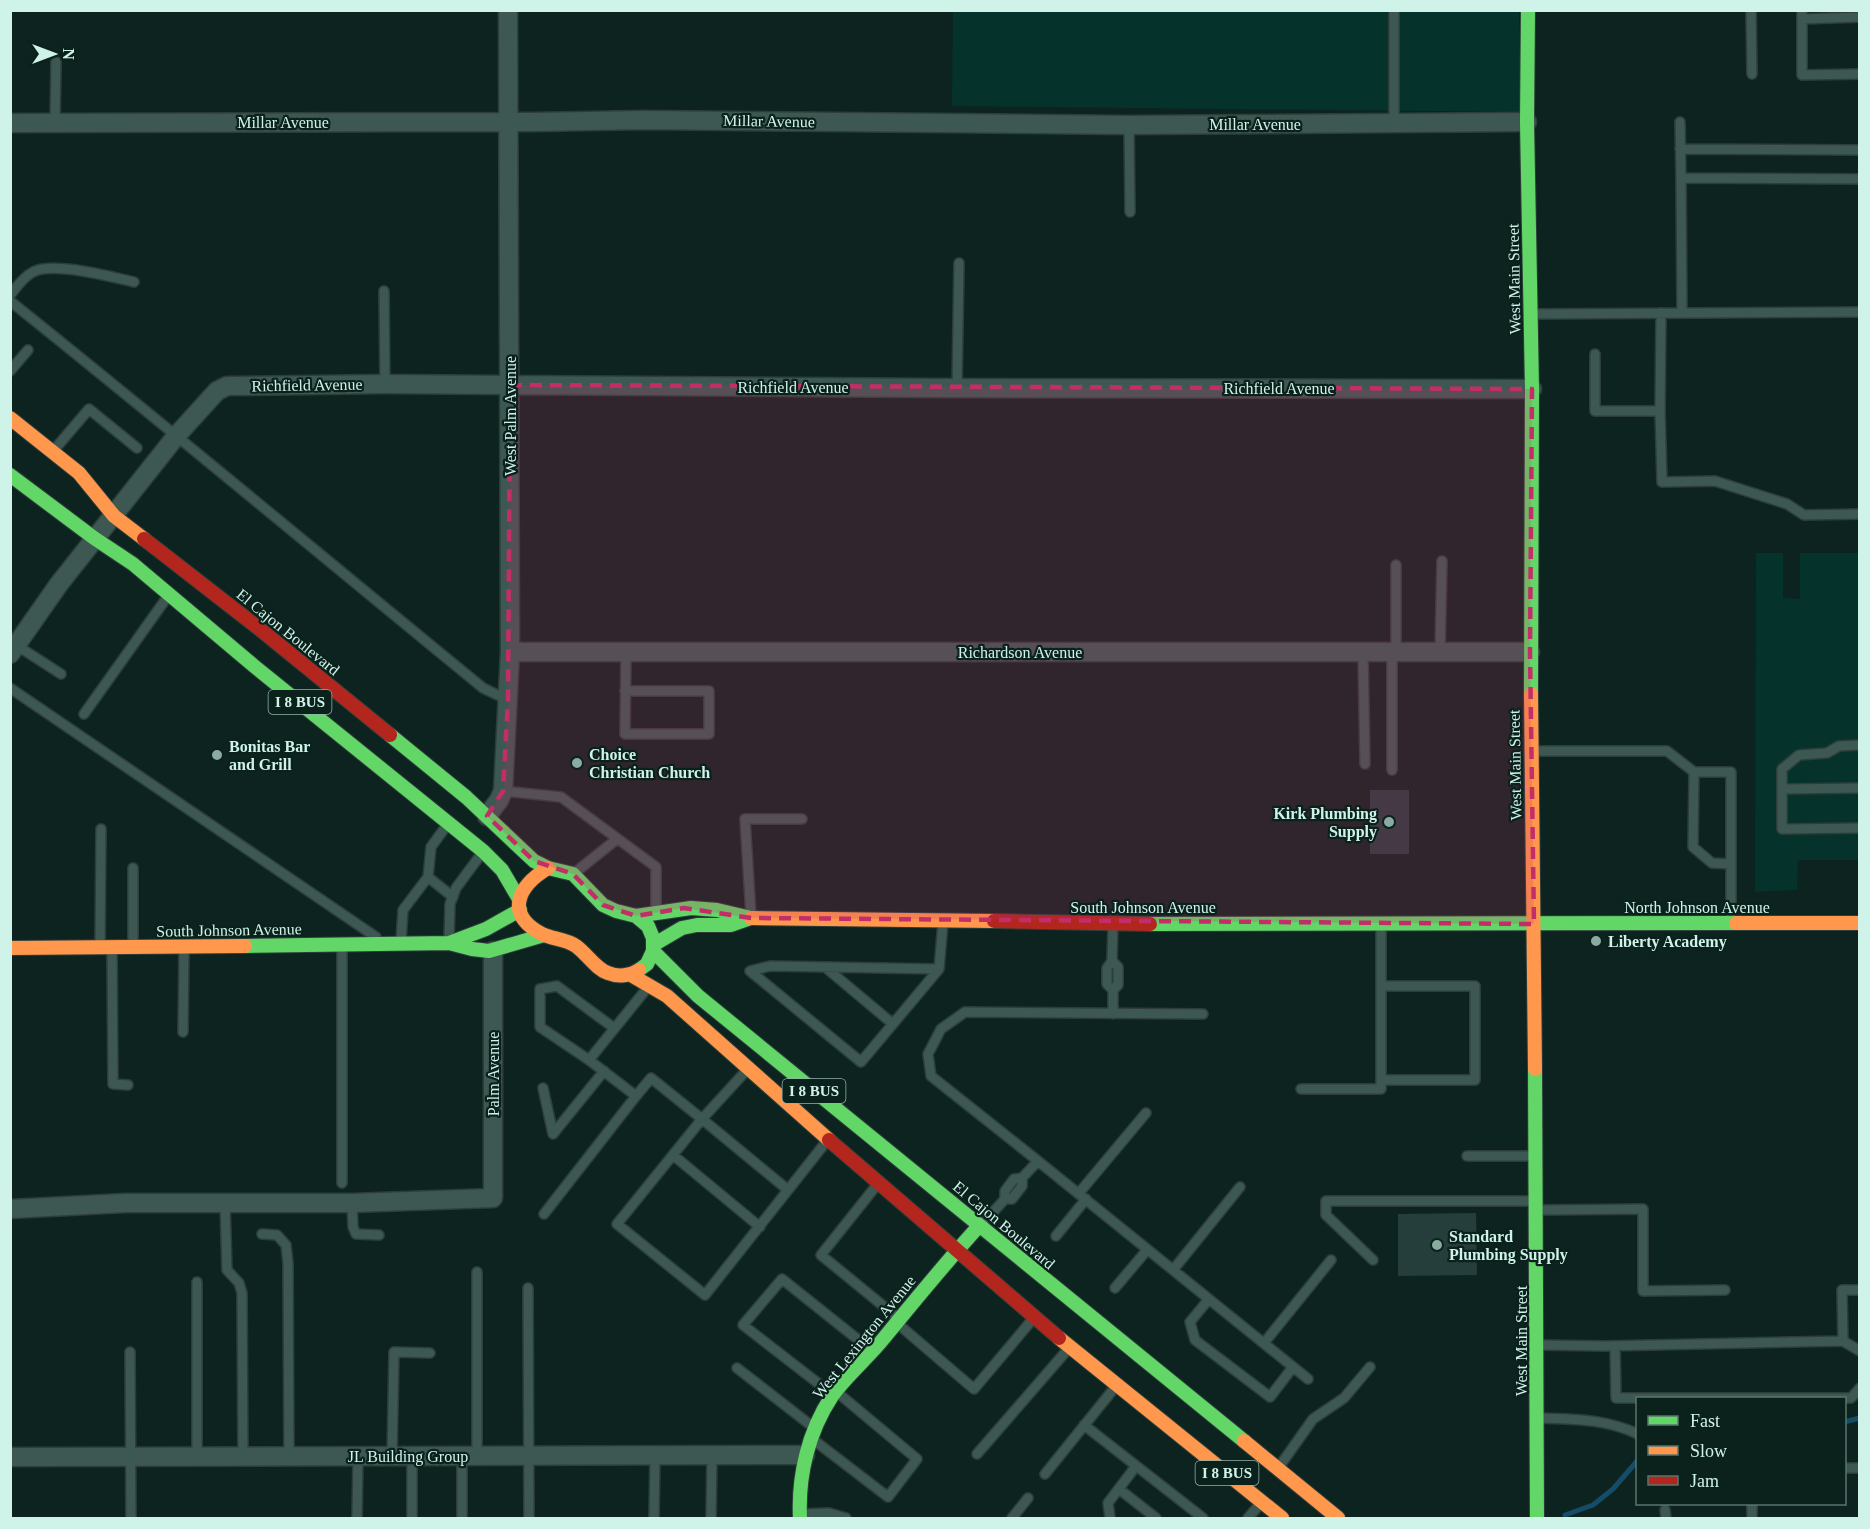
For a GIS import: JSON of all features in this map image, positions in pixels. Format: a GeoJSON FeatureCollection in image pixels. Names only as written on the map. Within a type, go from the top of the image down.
{"type":"FeatureCollection","features":[{"type":"Feature","properties":{"kind":"main road","name":"West Main Street"},"geometry":{"type":"LineString","coordinates":[[1528,10],[1527,122],[1532,389],[1530,652],[1536,1155],[1537,1518]]}},
{"type":"Feature","properties":{"kind":"main road","name":"El Cajon Boulevard"},"geometry":{"type":"LineString","coordinates":[[10,418],[79,473],[114,516],[261,630],[486,816],[534,861],[548,868]]}},
{"type":"Feature","properties":{"kind":"main road","name":"I 8 BUS"},"geometry":{"type":"LineString","coordinates":[[10,475],[133,564],[254,666],[483,851],[502,870],[528,924],[544,935],[575,945],[606,973],[631,975],[667,996],[878,1184],[1035,1318],[1282,1518]]}},
{"type":"Feature","properties":{"kind":"main road","name":"I 8 BUS"},"geometry":{"type":"LineString","coordinates":[[548,868],[573,874]]}},
{"type":"Feature","properties":{"kind":"main road"},"geometry":{"type":"LineString","coordinates":[[520,904],[526,884],[548,868]]}},
{"type":"Feature","properties":{"kind":"main road"},"geometry":{"type":"LineString","coordinates":[[573,874],[603,905],[636,916]]}},
{"type":"Feature","properties":{"kind":"main road","name":"South Johnson Avenue"},"geometry":{"type":"LineString","coordinates":[[449,943],[486,931],[520,904]]}},
{"type":"Feature","properties":{"kind":"main road","name":"South Johnson Avenue"},"geometry":{"type":"LineString","coordinates":[[636,916],[684,908],[708,909],[751,918],[943,919],[1113,924],[1534,924]]}},
{"type":"Feature","properties":{"kind":"main road","name":"I 8 BUS"},"geometry":{"type":"LineString","coordinates":[[636,916],[648,926],[653,938],[653,948]]}},
{"type":"Feature","properties":{"kind":"main road","name":"South Johnson Avenue"},"geometry":{"type":"LineString","coordinates":[[631,975],[647,964],[653,948],[669,934],[697,925],[731,925],[751,918]]}},
{"type":"Feature","properties":{"kind":"main road","name":"North Johnson Avenue"},"geometry":{"type":"LineString","coordinates":[[1534,924],[1860,923]]}},
{"type":"Feature","properties":{"kind":"main road","name":"South Johnson Avenue"},"geometry":{"type":"LineString","coordinates":[[10,948],[184,948],[449,943],[470,949],[493,951],[531,937],[544,935]]}},
{"type":"Feature","properties":{"kind":"main road","name":"El Cajon Boulevard"},"geometry":{"type":"LineString","coordinates":[[653,948],[670,971],[698,996],[1338,1518]]}},
{"type":"Feature","properties":{"kind":"main road","name":"West Lexington Avenue"},"geometry":{"type":"LineString","coordinates":[[800,1516],[800,1485],[811,1442],[823,1412],[835,1394],[943,1266],[980,1226]]}},
{"type":"Feature","properties":{"kind":"street","name":"West Palm Avenue"},"geometry":{"type":"LineString","coordinates":[[503,791],[510,652],[508,10]]}},
{"type":"Feature","properties":{"kind":"street","name":"Millar Avenue"},"geometry":{"type":"LineString","coordinates":[[10,123],[643,120],[1129,125],[1527,122]]}},
{"type":"Feature","properties":{"kind":"street","name":"Richfield Avenue"},"geometry":{"type":"LineString","coordinates":[[13,650],[58,584],[177,435],[217,391],[227,386],[385,384],[1532,389]]}},
{"type":"Feature","properties":{"kind":"street","name":"Richardson Avenue"},"geometry":{"type":"LineString","coordinates":[[510,652],[1530,652]]}},
{"type":"Feature","properties":{"kind":"street"},"geometry":{"type":"LineString","coordinates":[[486,816],[503,791]]}},
{"type":"Feature","properties":{"kind":"street","name":"Palm Avenue"},"geometry":{"type":"LineString","coordinates":[[352,1203],[493,1198],[493,951]]}},
{"type":"Feature","properties":{"kind":"street"},"geometry":{"type":"LineString","coordinates":[[10,1209],[125,1203],[352,1203]]}},
{"type":"Feature","properties":{"kind":"street","name":"JL Building Group"},"geometry":{"type":"LineString","coordinates":[[10,1458],[711,1456],[811,1442]]}},
{"type":"Feature","properties":{"kind":"lane"},"geometry":{"type":"LineString","coordinates":[[1394,10],[1394,123]]}},
{"type":"Feature","properties":{"kind":"lane"},"geometry":{"type":"LineString","coordinates":[[1752,10],[1752,74]]}},
{"type":"Feature","properties":{"kind":"lane"},"geometry":{"type":"LineString","coordinates":[[1860,17],[1802,15],[1802,75],[1860,74]]}},
{"type":"Feature","properties":{"kind":"lane"},"geometry":{"type":"LineString","coordinates":[[55,123],[56,62]]}},
{"type":"Feature","properties":{"kind":"lane"},"geometry":{"type":"LineString","coordinates":[[1680,122],[1682,313]]}},
{"type":"Feature","properties":{"kind":"lane"},"geometry":{"type":"LineString","coordinates":[[1129,125],[1130,212]]}},
{"type":"Feature","properties":{"kind":"lane"},"geometry":{"type":"LineString","coordinates":[[1680,149],[1860,150]]}},
{"type":"Feature","properties":{"kind":"lane"},"geometry":{"type":"LineString","coordinates":[[1681,178],[1860,179]]}},
{"type":"Feature","properties":{"kind":"lane"},"geometry":{"type":"LineString","coordinates":[[957,388],[959,263]]}},
{"type":"Feature","properties":{"kind":"lane"},"geometry":{"type":"LineString","coordinates":[[10,295],[26,276],[36,270],[74,270],[134,282]]}},
{"type":"Feature","properties":{"kind":"lane"},"geometry":{"type":"LineString","coordinates":[[384,291],[385,384]]}},
{"type":"Feature","properties":{"kind":"lane"},"geometry":{"type":"LineString","coordinates":[[10,301],[177,435],[286,528],[483,688],[508,700]]}},
{"type":"Feature","properties":{"kind":"lane"},"geometry":{"type":"LineString","coordinates":[[1531,314],[1860,312]]}},
{"type":"Feature","properties":{"kind":"lane"},"geometry":{"type":"LineString","coordinates":[[1661,313],[1662,483],[1715,481],[1787,504],[1804,515],[1860,514]]}},
{"type":"Feature","properties":{"kind":"lane"},"geometry":{"type":"LineString","coordinates":[[10,371],[28,350]]}},
{"type":"Feature","properties":{"kind":"lane"},"geometry":{"type":"LineString","coordinates":[[1595,354],[1595,411],[1660,411]]}},
{"type":"Feature","properties":{"kind":"lane"},"geometry":{"type":"LineString","coordinates":[[52,452],[89,409],[137,448]]}},
{"type":"Feature","properties":{"kind":"lane"},"geometry":{"type":"LineString","coordinates":[[1440,652],[1442,561]]}},
{"type":"Feature","properties":{"kind":"lane"},"geometry":{"type":"LineString","coordinates":[[1392,770],[1396,565]]}},
{"type":"Feature","properties":{"kind":"lane"},"geometry":{"type":"LineString","coordinates":[[84,714],[169,594]]}},
{"type":"Feature","properties":{"kind":"lane"},"geometry":{"type":"LineString","coordinates":[[13,650],[61,674]]}},
{"type":"Feature","properties":{"kind":"lane"},"geometry":{"type":"LineString","coordinates":[[625,691],[709,691],[709,734],[625,734],[625,691],[626,652]]}},
{"type":"Feature","properties":{"kind":"lane"},"geometry":{"type":"LineString","coordinates":[[1363,652],[1365,764]]}},
{"type":"Feature","properties":{"kind":"lane"},"geometry":{"type":"LineString","coordinates":[[10,688],[386,943]]}},
{"type":"Feature","properties":{"kind":"lane"},"geometry":{"type":"LineString","coordinates":[[1860,745],[1839,746],[1827,753],[1805,753],[1794,757],[1782,769],[1782,829],[1860,828]]}},
{"type":"Feature","properties":{"kind":"lane"},"geometry":{"type":"LineString","coordinates":[[1531,751],[1667,751],[1694,772],[1731,772],[1731,924]]}},
{"type":"Feature","properties":{"kind":"lane"},"geometry":{"type":"LineString","coordinates":[[1694,772],[1693,847],[1712,863],[1731,864]]}},
{"type":"Feature","properties":{"kind":"lane"},"geometry":{"type":"LineString","coordinates":[[1782,789],[1860,788]]}},
{"type":"Feature","properties":{"kind":"lane"},"geometry":{"type":"LineString","coordinates":[[503,791],[561,797],[656,867],[656,914]]}},
{"type":"Feature","properties":{"kind":"lane"},"geometry":{"type":"LineString","coordinates":[[751,918],[745,819],[802,819]]}},
{"type":"Feature","properties":{"kind":"lane"},"geometry":{"type":"LineString","coordinates":[[401,943],[403,910],[428,877],[430,847],[449,823]]}},
{"type":"Feature","properties":{"kind":"lane"},"geometry":{"type":"LineString","coordinates":[[101,829],[113,1084],[128,1085]]}},
{"type":"Feature","properties":{"kind":"lane"},"geometry":{"type":"LineString","coordinates":[[573,874],[617,839]]}},
{"type":"Feature","properties":{"kind":"lane"},"geometry":{"type":"LineString","coordinates":[[449,943],[450,904],[456,888],[483,851]]}},
{"type":"Feature","properties":{"kind":"lane"},"geometry":{"type":"LineString","coordinates":[[133,948],[134,868]]}},
{"type":"Feature","properties":{"kind":"lane"},"geometry":{"type":"LineString","coordinates":[[428,877],[453,897]]}},
{"type":"Feature","properties":{"kind":"lane"},"geometry":{"type":"LineString","coordinates":[[939,969],[770,966],[750,971],[861,1062],[939,969],[943,919]]}},
{"type":"Feature","properties":{"kind":"lane"},"geometry":{"type":"LineString","coordinates":[[1113,924],[1112,961],[1118,967],[1118,985],[1113,990],[1113,1014]]}},
{"type":"Feature","properties":{"kind":"lane"},"geometry":{"type":"LineString","coordinates":[[1301,1089],[1381,1089],[1381,924]]}},
{"type":"Feature","properties":{"kind":"lane"},"geometry":{"type":"LineString","coordinates":[[342,944],[342,1183]]}},
{"type":"Feature","properties":{"kind":"lane"},"geometry":{"type":"LineString","coordinates":[[183,1032],[184,948]]}},
{"type":"Feature","properties":{"kind":"lane"},"geometry":{"type":"LineString","coordinates":[[825,967],[893,1024]]}},
{"type":"Feature","properties":{"kind":"lane"},"geometry":{"type":"LineString","coordinates":[[589,1060],[650,985]]}},
{"type":"Feature","properties":{"kind":"lane"},"geometry":{"type":"LineString","coordinates":[[614,1028],[557,986],[540,989],[540,1027],[589,1060],[636,1096]]}},
{"type":"Feature","properties":{"kind":"lane"},"geometry":{"type":"LineString","coordinates":[[1381,987],[1475,987],[1475,1080],[1381,1080]]}},
{"type":"Feature","properties":{"kind":"lane"},"geometry":{"type":"LineString","coordinates":[[1203,1014],[965,1012],[941,1029],[928,1054],[931,1076],[1308,1379]]}},
{"type":"Feature","properties":{"kind":"lane"},"geometry":{"type":"LineString","coordinates":[[748,1068],[702,1119],[616,1224],[705,1295],[828,1139]]}},
{"type":"Feature","properties":{"kind":"lane"},"geometry":{"type":"LineString","coordinates":[[543,1088],[553,1134],[604,1071]]}},
{"type":"Feature","properties":{"kind":"lane"},"geometry":{"type":"LineString","coordinates":[[544,1214],[651,1078],[788,1190]]}},
{"type":"Feature","properties":{"kind":"lane"},"geometry":{"type":"LineString","coordinates":[[1056,1236],[1082,1196],[1146,1113]]}},
{"type":"Feature","properties":{"kind":"lane"},"geometry":{"type":"LineString","coordinates":[[673,1155],[760,1227]]}},
{"type":"Feature","properties":{"kind":"lane"},"geometry":{"type":"LineString","coordinates":[[1467,1155],[1536,1155]]}},
{"type":"Feature","properties":{"kind":"lane"},"geometry":{"type":"LineString","coordinates":[[980,1226],[1005,1199],[1012,1199],[1022,1186],[1022,1178],[1038,1161]]}},
{"type":"Feature","properties":{"kind":"lane"},"geometry":{"type":"LineString","coordinates":[[878,1184],[821,1255],[974,1389],[1035,1318]]}},
{"type":"Feature","properties":{"kind":"lane"},"geometry":{"type":"LineString","coordinates":[[1173,1270],[1240,1187]]}},
{"type":"Feature","properties":{"kind":"lane"},"geometry":{"type":"LineString","coordinates":[[1374,1260],[1326,1215],[1326,1201],[1643,1209],[1643,1291],[1725,1290]]}},
{"type":"Feature","properties":{"kind":"lane"},"geometry":{"type":"LineString","coordinates":[[225,1203],[227,1270],[239,1283],[242,1293],[243,1457]]}},
{"type":"Feature","properties":{"kind":"lane"},"geometry":{"type":"LineString","coordinates":[[352,1203],[353,1227],[357,1234],[379,1235]]}},
{"type":"Feature","properties":{"kind":"lane"},"geometry":{"type":"LineString","coordinates":[[261,1234],[277,1235],[286,1245],[289,1457]]}},
{"type":"Feature","properties":{"kind":"lane"},"geometry":{"type":"LineString","coordinates":[[1115,1288],[1147,1250]]}},
{"type":"Feature","properties":{"kind":"lane"},"geometry":{"type":"LineString","coordinates":[[1264,1343],[1331,1260]]}},
{"type":"Feature","properties":{"kind":"lane"},"geometry":{"type":"LineString","coordinates":[[462,1518],[470,1456],[477,1272]]}},
{"type":"Feature","properties":{"kind":"lane"},"geometry":{"type":"LineString","coordinates":[[737,1368],[811,1442],[888,1497],[917,1460],[835,1394],[743,1325],[782,1279],[873,1351]]}},
{"type":"Feature","properties":{"kind":"lane"},"geometry":{"type":"LineString","coordinates":[[197,1282],[197,1457]]}},
{"type":"Feature","properties":{"kind":"lane"},"geometry":{"type":"LineString","coordinates":[[528,1288],[529,1518]]}},
{"type":"Feature","properties":{"kind":"lane"},"geometry":{"type":"LineString","coordinates":[[1843,1341],[1842,1290],[1860,1290]]}},
{"type":"Feature","properties":{"kind":"lane"},"geometry":{"type":"LineString","coordinates":[[1209,1299],[1190,1322],[1195,1340],[1270,1397],[1293,1367]]}},
{"type":"Feature","properties":{"kind":"lane"},"geometry":{"type":"LineString","coordinates":[[1537,1345],[1616,1346],[1843,1341],[1860,1351]]}},
{"type":"Feature","properties":{"kind":"lane"},"geometry":{"type":"LineString","coordinates":[[1616,1346],[1616,1398],[1636,1398]]}},
{"type":"Feature","properties":{"kind":"lane"},"geometry":{"type":"LineString","coordinates":[[978,1454],[1070,1347]]}},
{"type":"Feature","properties":{"kind":"lane"},"geometry":{"type":"LineString","coordinates":[[130,1352],[130,1518]]}},
{"type":"Feature","properties":{"kind":"lane"},"geometry":{"type":"LineString","coordinates":[[392,1456],[393,1352],[430,1353]]}},
{"type":"Feature","properties":{"kind":"lane"},"geometry":{"type":"LineString","coordinates":[[1277,1469],[1313,1419],[1344,1398],[1370,1366]]}},
{"type":"Feature","properties":{"kind":"lane"},"geometry":{"type":"LineString","coordinates":[[1045,1474],[1117,1384]]}},
{"type":"Feature","properties":{"kind":"lane"},"geometry":{"type":"LineString","coordinates":[[1846,1398],[1851,1398],[1860,1388]]}},
{"type":"Feature","properties":{"kind":"lane"},"geometry":{"type":"LineString","coordinates":[[1538,1418],[1588,1419],[1636,1433]]}},
{"type":"Feature","properties":{"kind":"lane"},"geometry":{"type":"LineString","coordinates":[[1084,1425],[1203,1518]]}},
{"type":"Feature","properties":{"kind":"lane"},"geometry":{"type":"LineString","coordinates":[[357,1518],[358,1456]]}},
{"type":"Feature","properties":{"kind":"lane"},"geometry":{"type":"LineString","coordinates":[[412,1456],[412,1518]]}},
{"type":"Feature","properties":{"kind":"lane"},"geometry":{"type":"LineString","coordinates":[[654,1518],[655,1456]]}},
{"type":"Feature","properties":{"kind":"lane"},"geometry":{"type":"LineString","coordinates":[[711,1456],[711,1518]]}},
{"type":"Feature","properties":{"kind":"lane"},"geometry":{"type":"LineString","coordinates":[[1110,1518],[1108,1503],[1136,1466]]}},
{"type":"Feature","properties":{"kind":"lane"},"geometry":{"type":"LineString","coordinates":[[1119,1489],[1156,1518]]}},
{"type":"Feature","properties":{"kind":"lane"},"geometry":{"type":"LineString","coordinates":[[1012,1518],[1028,1498]]}},
{"type":"Feature","properties":{"kind":"lane"},"geometry":{"type":"LineString","coordinates":[[1248,1518],[1262,1502]]}},
{"type":"Feature","properties":{"kind":"lane"},"geometry":{"type":"LineString","coordinates":[[800,1516],[829,1513],[846,1518]]}},
{"type":"Feature","properties":{"kind":"highlighted area"},"geometry":{"type":"Polygon","coordinates":[[[510,385],[1532,389],[1530,652],[1534,924],[751,918],[684,908],[636,916],[603,905],[573,874],[534,861],[487,816],[503,791],[508,700],[510,385]]]}},
{"type":"Feature","properties":{"kind":"shaded area"},"geometry":{"type":"Polygon","coordinates":[[[953,11],[1519,11],[1520,112],[952,106],[953,11]]]}},
{"type":"Feature","properties":{"kind":"shaded area"},"geometry":{"type":"Polygon","coordinates":[[[1756,553],[1783,553],[1783,598],[1800,599],[1800,553],[1859,553],[1859,860],[1798,860],[1797,890],[1755,892],[1756,553]]]}},
{"type":"Feature","properties":{"kind":"building","name":"Kirk Plumbing Supply"},"geometry":{"type":"Polygon","coordinates":[[[1370,790],[1409,790],[1409,854],[1370,854],[1370,790]]]}},
{"type":"Feature","properties":{"kind":"building","name":"Standard Plumbing Supply"},"geometry":{"type":"Polygon","coordinates":[[[1476,1213],[1477,1275],[1398,1276],[1398,1214],[1476,1213]]]}},
{"type":"Feature","properties":{"kind":"waterway"},"geometry":{"type":"LineString","coordinates":[[1846,1422],[1860,1418]]}},
{"type":"Feature","properties":{"kind":"waterway"},"geometry":{"type":"LineString","coordinates":[[1565,1515],[1593,1505],[1613,1489],[1636,1462]]}},
{"type":"Feature","properties":{"kind":"traffic: fast"},"geometry":{"type":"LineString","coordinates":[[1528,10],[1527,122],[1532,389],[1531,694]]}},
{"type":"Feature","properties":{"kind":"traffic: fast"},"geometry":{"type":"LineString","coordinates":[[10,475],[133,564],[254,666],[483,851],[502,870],[519,899]]}},
{"type":"Feature","properties":{"kind":"traffic: fast"},"geometry":{"type":"LineString","coordinates":[[390,735],[466,797],[534,861],[548,868],[573,874],[603,905],[636,916],[648,926],[653,938],[653,951],[647,964],[639,970]]}},
{"type":"Feature","properties":{"kind":"traffic: fast"},"geometry":{"type":"LineString","coordinates":[[636,916],[691,908],[717,910],[751,918],[731,925],[697,925],[682,928],[653,945]]}},
{"type":"Feature","properties":{"kind":"traffic: fast"},"geometry":{"type":"LineString","coordinates":[[520,910],[486,929],[449,943],[489,951],[544,935]]}},
{"type":"Feature","properties":{"kind":"traffic: fast"},"geometry":{"type":"LineString","coordinates":[[1150,924],[1736,923]]}},
{"type":"Feature","properties":{"kind":"traffic: fast"},"geometry":{"type":"LineString","coordinates":[[245,946],[449,943]]}},
{"type":"Feature","properties":{"kind":"traffic: fast"},"geometry":{"type":"LineString","coordinates":[[653,951],[698,996],[1244,1441]]}},
{"type":"Feature","properties":{"kind":"traffic: fast"},"geometry":{"type":"LineString","coordinates":[[1535,1069],[1537,1518]]}},
{"type":"Feature","properties":{"kind":"traffic: fast"},"geometry":{"type":"LineString","coordinates":[[800,1518],[801,1486],[806,1455],[817,1424],[832,1396],[979,1226]]}},
{"type":"Feature","properties":{"kind":"traffic: slow"},"geometry":{"type":"LineString","coordinates":[[10,418],[79,473],[114,516],[144,539]]}},
{"type":"Feature","properties":{"kind":"traffic: slow"},"geometry":{"type":"LineString","coordinates":[[1531,694],[1535,1069]]}},
{"type":"Feature","properties":{"kind":"traffic: slow"},"geometry":{"type":"LineString","coordinates":[[548,868],[529,883],[520,900],[519,909],[530,926],[542,934],[576,946],[599,968],[608,973],[624,975],[639,970]]}},
{"type":"Feature","properties":{"kind":"traffic: slow"},"geometry":{"type":"LineString","coordinates":[[751,918],[994,921]]}},
{"type":"Feature","properties":{"kind":"traffic: slow"},"geometry":{"type":"LineString","coordinates":[[1736,923],[1860,923]]}},
{"type":"Feature","properties":{"kind":"traffic: slow"},"geometry":{"type":"LineString","coordinates":[[10,948],[245,946]]}},
{"type":"Feature","properties":{"kind":"traffic: slow"},"geometry":{"type":"LineString","coordinates":[[631,975],[667,996],[829,1140]]}},
{"type":"Feature","properties":{"kind":"traffic: slow"},"geometry":{"type":"LineString","coordinates":[[1059,1338],[1282,1518]]}},
{"type":"Feature","properties":{"kind":"traffic: slow"},"geometry":{"type":"LineString","coordinates":[[1244,1441],[1338,1518]]}},
{"type":"Feature","properties":{"kind":"traffic: jam"},"geometry":{"type":"LineString","coordinates":[[144,539],[390,735]]}},
{"type":"Feature","properties":{"kind":"traffic: jam"},"geometry":{"type":"LineString","coordinates":[[994,921],[1150,924]]}},
{"type":"Feature","properties":{"kind":"traffic: jam"},"geometry":{"type":"LineString","coordinates":[[829,1140],[1059,1338]]}},
{"type":"Feature","properties":{"kind":"place","name":"Bonitas Bar and Grill"},"geometry":{"type":"Point","coordinates":[217,755]}},
{"type":"Feature","properties":{"kind":"place","name":"Choice Christian Church"},"geometry":{"type":"Point","coordinates":[577,763]}},
{"type":"Feature","properties":{"kind":"place","name":"Kirk Plumbing Supply"},"geometry":{"type":"Point","coordinates":[1389,822]}},
{"type":"Feature","properties":{"kind":"place","name":"Liberty Academy"},"geometry":{"type":"Point","coordinates":[1596,941]}},
{"type":"Feature","properties":{"kind":"place","name":"Standard Plumbing Supply"},"geometry":{"type":"Point","coordinates":[1437,1245]}}]}
